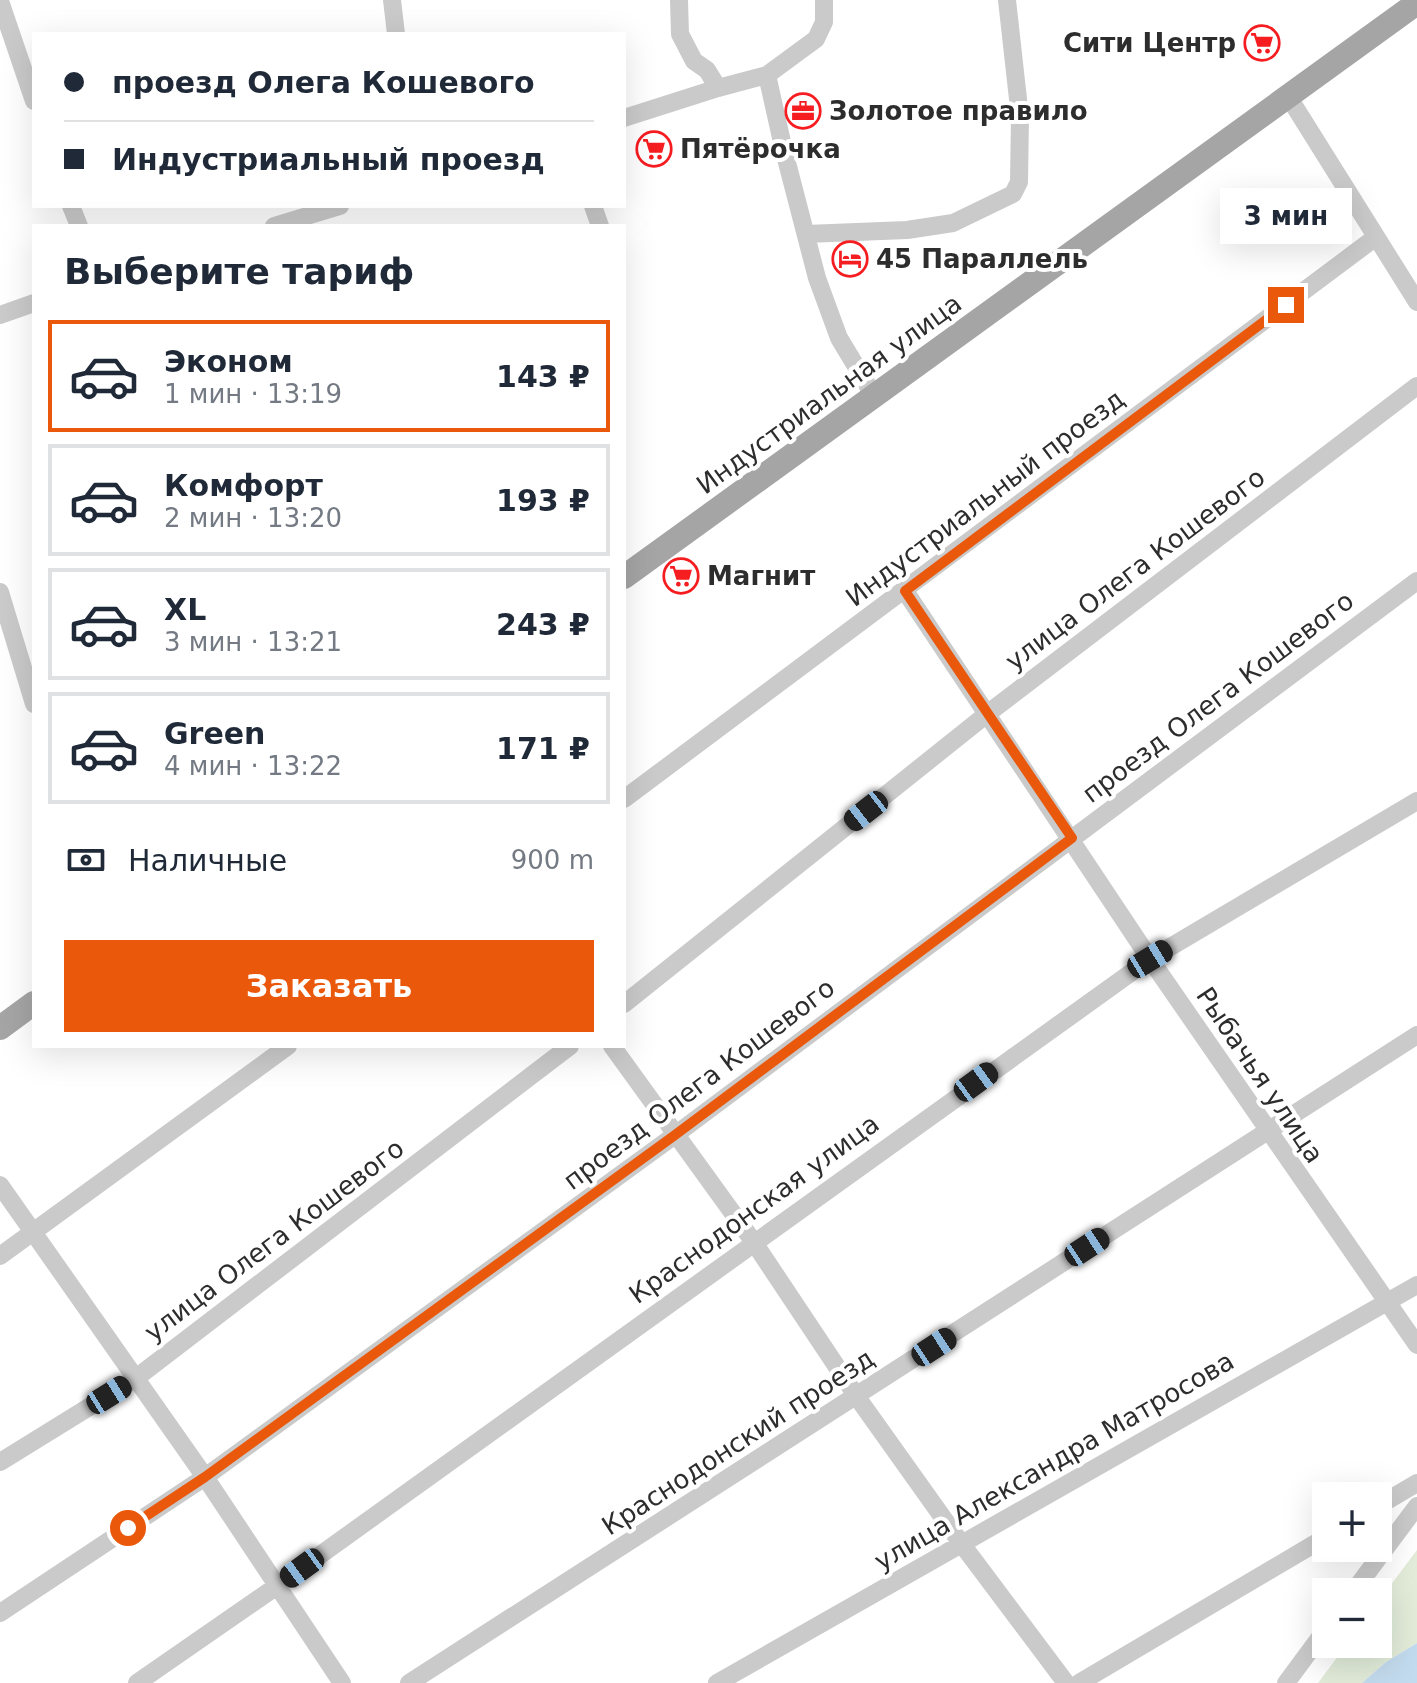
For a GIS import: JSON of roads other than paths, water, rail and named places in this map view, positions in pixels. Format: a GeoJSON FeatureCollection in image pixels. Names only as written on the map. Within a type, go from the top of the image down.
{"type":"FeatureCollection","features":[{"type":"Feature","properties":{"kind":"main road","name":"Индустриальная улица"},"geometry":{"type":"LineString","coordinates":[[626,576],[1417,3]]}},
{"type":"Feature","properties":{"kind":"main road"},"geometry":{"type":"LineString","coordinates":[[0,1028],[32,1004]]}},
{"type":"Feature","properties":{"kind":"street"},"geometry":{"type":"LineString","coordinates":[[392,0],[396,32]]}},
{"type":"Feature","properties":{"kind":"street"},"geometry":{"type":"LineString","coordinates":[[679,0],[680,34],[694,61],[707,70],[718,88]]}},
{"type":"Feature","properties":{"kind":"street"},"geometry":{"type":"LineString","coordinates":[[626,117],[767,75],[816,39],[824,22],[824,0]]}},
{"type":"Feature","properties":{"kind":"street"},"geometry":{"type":"LineString","coordinates":[[806,234],[907,230],[953,223],[1013,194],[1019,182],[1020,117],[1007,0]]}},
{"type":"Feature","properties":{"kind":"street"},"geometry":{"type":"LineString","coordinates":[[0,2],[32,95]]}},
{"type":"Feature","properties":{"kind":"street"},"geometry":{"type":"LineString","coordinates":[[767,75],[817,278],[839,338],[874,396]]}},
{"type":"Feature","properties":{"kind":"street"},"geometry":{"type":"LineString","coordinates":[[1288,96],[1417,302]]}},
{"type":"Feature","properties":{"kind":"street"},"geometry":{"type":"LineString","coordinates":[[281,224],[333,208]]}},
{"type":"Feature","properties":{"kind":"street","name":"Индустриальный проезд"},"geometry":{"type":"LineString","coordinates":[[626,798],[1376,237]]}},
{"type":"Feature","properties":{"kind":"street"},"geometry":{"type":"LineString","coordinates":[[0,315],[32,304]]}},
{"type":"Feature","properties":{"kind":"street","name":"улица Олега Кошевого"},"geometry":{"type":"LineString","coordinates":[[626,1002],[987,714],[1417,386]]}},
{"type":"Feature","properties":{"kind":"street","name":"проезд Олега Кошевого"},"geometry":{"type":"LineString","coordinates":[[0,1613],[205,1477],[675,1135],[1417,581]]}},
{"type":"Feature","properties":{"kind":"street","name":"Рыбачья улица"},"geometry":{"type":"LineString","coordinates":[[905,591],[1266,1130],[1417,1345]]}},
{"type":"Feature","properties":{"kind":"street"},"geometry":{"type":"LineString","coordinates":[[0,592],[32,697]]}},
{"type":"Feature","properties":{"kind":"street","name":"Краснодонская улица"},"geometry":{"type":"LineString","coordinates":[[137,1683],[277,1586],[753,1241],[1150,959],[1417,801]]}},
{"type":"Feature","properties":{"kind":"street","name":"Краснодонский проезд"},"geometry":{"type":"LineString","coordinates":[[409,1683],[1417,1035]]}},
{"type":"Feature","properties":{"kind":"street"},"geometry":{"type":"LineString","coordinates":[[0,1256],[285,1048]]}},
{"type":"Feature","properties":{"kind":"street","name":"улица Олега Кошевого"},"geometry":{"type":"LineString","coordinates":[[0,1462],[136,1378],[567,1048]]}},
{"type":"Feature","properties":{"kind":"street"},"geometry":{"type":"LineString","coordinates":[[613,1048],[753,1241],[857,1397],[961,1543],[1066,1683]]}},
{"type":"Feature","properties":{"kind":"street"},"geometry":{"type":"LineString","coordinates":[[0,1185],[205,1477],[342,1683]]}},
{"type":"Feature","properties":{"kind":"street","name":"улица Александра Матросова"},"geometry":{"type":"LineString","coordinates":[[717,1683],[1417,1285]]}},
{"type":"Feature","properties":{"kind":"street"},"geometry":{"type":"LineString","coordinates":[[1392,1498],[1417,1483]]}},
{"type":"Feature","properties":{"kind":"street"},"geometry":{"type":"LineString","coordinates":[[1363,1578],[1417,1506]]}},
{"type":"Feature","properties":{"kind":"street"},"geometry":{"type":"LineString","coordinates":[[1079,1683],[1312,1545]]}},
{"type":"Feature","properties":{"kind":"street"},"geometry":{"type":"LineString","coordinates":[[1286,1683],[1312,1648]]}},
{"type":"Feature","properties":{"kind":"water"},"geometry":{"type":"Polygon","coordinates":[[[1417,1643],[1417,1683],[1362,1683],[1386,1662],[1417,1643]]]}},
{"type":"Feature","properties":{"kind":"place","name":"Сити Центр"},"geometry":{"type":"Point","coordinates":[1262,43]}},
{"type":"Feature","properties":{"kind":"place","name":"Золотое правило"},"geometry":{"type":"Point","coordinates":[803,111]}},
{"type":"Feature","properties":{"kind":"place","name":"Пятёрочка"},"geometry":{"type":"Point","coordinates":[654,149]}},
{"type":"Feature","properties":{"kind":"place","name":"45 Параллель"},"geometry":{"type":"Point","coordinates":[850,259]}},
{"type":"Feature","properties":{"kind":"place","name":"Магнит"},"geometry":{"type":"Point","coordinates":[681,576]}}]}
